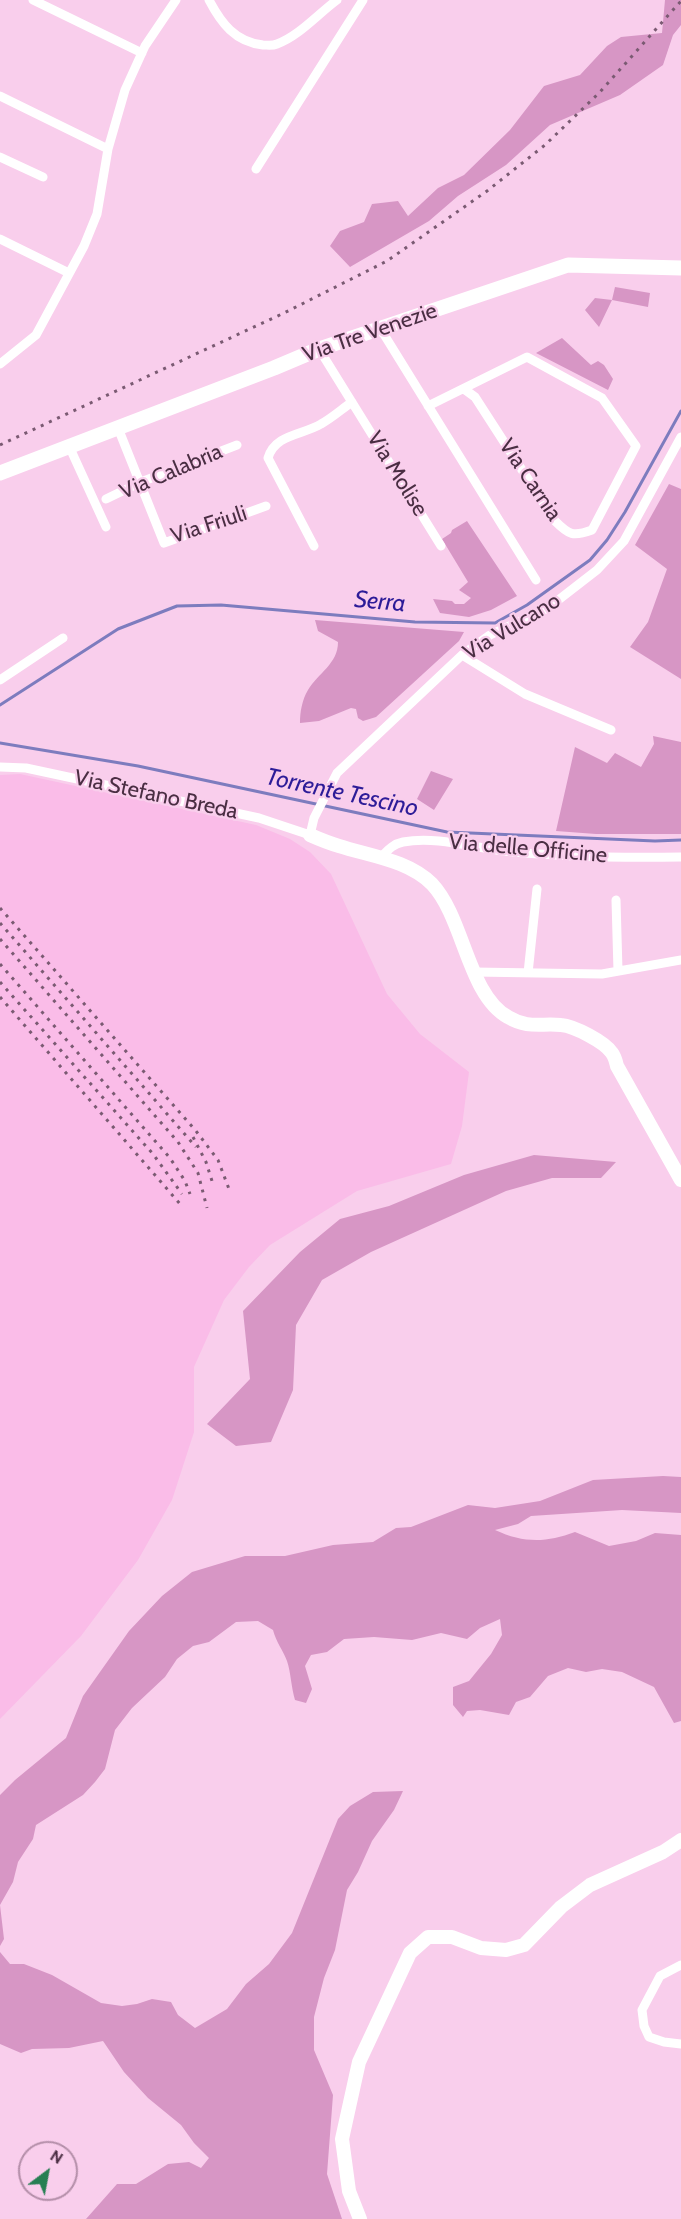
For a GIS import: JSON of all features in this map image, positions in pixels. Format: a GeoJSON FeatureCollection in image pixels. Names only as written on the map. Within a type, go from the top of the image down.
{"type":"FeatureCollection","features":[{"type":"Feature","properties":{"kind":"main road","name":"Via Tre Venezie"},"geometry":{"type":"LineString","coordinates":[[0,473],[319,349],[568,265],[681,268]]}},
{"type":"Feature","properties":{"kind":"street"},"geometry":{"type":"LineString","coordinates":[[33,0],[141,53]]}},
{"type":"Feature","properties":{"kind":"street"},"geometry":{"type":"LineString","coordinates":[[0,364],[36,335],[84,246],[97,214],[108,149],[125,90],[141,53],[176,0]]}},
{"type":"Feature","properties":{"kind":"street"},"geometry":{"type":"LineString","coordinates":[[209,0],[216,14],[233,35],[252,44],[274,46],[337,0]]}},
{"type":"Feature","properties":{"kind":"street"},"geometry":{"type":"LineString","coordinates":[[256,169],[363,0]]}},
{"type":"Feature","properties":{"kind":"street"},"geometry":{"type":"LineString","coordinates":[[0,96],[108,149]]}},
{"type":"Feature","properties":{"kind":"street"},"geometry":{"type":"LineString","coordinates":[[0,156],[43,177]]}},
{"type":"Feature","properties":{"kind":"street"},"geometry":{"type":"LineString","coordinates":[[0,239],[69,273]]}},
{"type":"Feature","properties":{"kind":"street","name":"Via Carnia"},"geometry":{"type":"LineString","coordinates":[[380,328],[536,580]]}},
{"type":"Feature","properties":{"kind":"street","name":"Via Molise"},"geometry":{"type":"LineString","coordinates":[[319,349],[441,546]]}},
{"type":"Feature","properties":{"kind":"street","name":"Via Carnia"},"geometry":{"type":"LineString","coordinates":[[428,406],[526,357],[602,398],[636,446],[592,530],[579,535],[567,533],[555,521],[475,397],[464,389]]}},
{"type":"Feature","properties":{"kind":"street"},"geometry":{"type":"LineString","coordinates":[[314,546],[268,458],[271,449],[280,441],[321,425],[352,402]]}},
{"type":"Feature","properties":{"kind":"street","name":"Via Friuli"},"geometry":{"type":"LineString","coordinates":[[118,428],[164,543],[266,506]]}},
{"type":"Feature","properties":{"kind":"street","name":"Via Vulcano"},"geometry":{"type":"LineString","coordinates":[[310,835],[314,818],[324,798],[337,773],[347,762],[462,656],[490,635],[548,608],[597,570],[624,541],[681,437]]}},
{"type":"Feature","properties":{"kind":"street","name":"Via Calabria"},"geometry":{"type":"LineString","coordinates":[[106,499],[141,482],[237,445]]}},
{"type":"Feature","properties":{"kind":"street"},"geometry":{"type":"LineString","coordinates":[[69,446],[106,527]]}},
{"type":"Feature","properties":{"kind":"street"},"geometry":{"type":"LineString","coordinates":[[0,680],[63,638]]}},
{"type":"Feature","properties":{"kind":"street"},"geometry":{"type":"LineString","coordinates":[[462,656],[525,694],[611,730]]}},
{"type":"Feature","properties":{"kind":"street","name":"Via Stefano Breda"},"geometry":{"type":"LineString","coordinates":[[0,767],[26,768],[260,818],[310,835]]}},
{"type":"Feature","properties":{"kind":"street"},"geometry":{"type":"LineString","coordinates":[[310,835],[338,846],[381,857],[415,871],[432,884],[447,906],[474,972],[492,1004],[507,1017],[527,1026],[563,1025],[589,1035],[612,1053],[617,1066],[681,1180]]}},
{"type":"Feature","properties":{"kind":"street","name":"Via delle Officine"},"geometry":{"type":"LineString","coordinates":[[381,857],[391,846],[402,842],[426,841],[505,851],[635,858],[681,856]]}},
{"type":"Feature","properties":{"kind":"street"},"geometry":{"type":"LineString","coordinates":[[528,973],[537,889]]}},
{"type":"Feature","properties":{"kind":"street"},"geometry":{"type":"LineString","coordinates":[[616,900],[618,971]]}},
{"type":"Feature","properties":{"kind":"street"},"geometry":{"type":"LineString","coordinates":[[474,972],[602,974],[681,960]]}},
{"type":"Feature","properties":{"kind":"street"},"geometry":{"type":"LineString","coordinates":[[360,2219],[349,2191],[342,2139],[359,2062],[410,1953],[428,1937],[452,1937],[481,1948],[506,1950],[524,1945],[561,1907],[590,1885],[654,1857],[681,1840]]}},
{"type":"Feature","properties":{"kind":"street"},"geometry":{"type":"LineString","coordinates":[[681,1965],[660,1976],[642,2010],[644,2026],[650,2037],[681,2044]]}},
{"type":"Feature","properties":{"kind":"shaded area"},"geometry":{"type":"Polygon","coordinates":[[[665,0],[681,0],[681,25],[673,35],[663,65],[620,95],[550,125],[506,165],[458,196],[429,221],[350,267],[330,246],[340,231],[364,222],[372,204],[398,201],[408,216],[438,188],[464,175],[510,130],[544,86],[580,75],[607,46],[621,37],[662,33],[665,0]]]}},
{"type":"Feature","properties":{"kind":"shaded area"},"geometry":{"type":"Polygon","coordinates":[[[615,287],[650,293],[648,307],[612,300],[615,287]]]}},
{"type":"Feature","properties":{"kind":"shaded area"},"geometry":{"type":"Polygon","coordinates":[[[595,298],[612,300],[599,327],[585,310],[595,298]]]}},
{"type":"Feature","properties":{"kind":"shaded area"},"geometry":{"type":"Polygon","coordinates":[[[562,338],[591,365],[598,361],[604,365],[613,379],[608,390],[536,353],[562,338]]]}},
{"type":"Feature","properties":{"kind":"shaded area"},"geometry":{"type":"Polygon","coordinates":[[[669,484],[681,489],[681,679],[630,647],[648,622],[667,569],[635,545],[669,484]]]}},
{"type":"Feature","properties":{"kind":"shaded area"},"geometry":{"type":"Polygon","coordinates":[[[467,521],[517,596],[491,610],[469,617],[440,613],[433,599],[464,604],[471,598],[459,590],[468,582],[442,539],[467,521]]]}},
{"type":"Feature","properties":{"kind":"shaded area"},"geometry":{"type":"Polygon","coordinates":[[[315,620],[464,632],[459,641],[376,717],[363,721],[358,718],[356,709],[351,708],[319,721],[300,723],[306,694],[331,662],[337,650],[338,642],[318,631],[315,620]]]}},
{"type":"Feature","properties":{"kind":"shaded area"},"geometry":{"type":"Polygon","coordinates":[[[653,736],[681,742],[681,834],[596,834],[556,831],[575,747],[607,763],[615,753],[641,767],[654,744],[653,736]]]}},
{"type":"Feature","properties":{"kind":"shaded area"},"geometry":{"type":"Polygon","coordinates":[[[431,771],[453,779],[434,810],[417,799],[431,771]]]}},
{"type":"Feature","properties":{"kind":"shaded area"},"geometry":{"type":"Polygon","coordinates":[[[20,774],[256,825],[290,839],[310,852],[331,874],[387,994],[420,1034],[469,1072],[462,1126],[451,1164],[357,1191],[270,1245],[249,1267],[224,1300],[194,1367],[194,1432],[172,1500],[138,1560],[81,1636],[0,1719],[0,775],[20,774]]]}},
{"type":"Feature","properties":{"kind":"shaded area"},"geometry":{"type":"Polygon","coordinates":[[[534,1155],[616,1162],[601,1178],[552,1178],[506,1191],[371,1252],[322,1280],[296,1325],[293,1390],[271,1442],[236,1446],[207,1424],[250,1379],[243,1311],[300,1252],[340,1219],[389,1206],[464,1175],[534,1155]]]}},
{"type":"Feature","properties":{"kind":"shaded area"},"geometry":{"type":"Polygon","coordinates":[[[681,1477],[681,1513],[622,1510],[531,1516],[518,1524],[495,1530],[515,1537],[535,1540],[575,1532],[609,1546],[636,1541],[655,1533],[681,1535],[681,1721],[674,1723],[654,1687],[622,1672],[602,1669],[586,1672],[568,1668],[548,1676],[530,1697],[516,1702],[509,1715],[480,1710],[467,1711],[463,1717],[453,1705],[453,1687],[469,1681],[491,1654],[502,1635],[500,1619],[480,1628],[467,1639],[441,1633],[412,1640],[374,1637],[344,1639],[327,1652],[311,1655],[305,1666],[312,1689],[306,1703],[295,1700],[287,1661],[273,1630],[258,1621],[236,1622],[209,1642],[193,1646],[177,1659],[165,1677],[132,1708],[115,1730],[105,1769],[95,1782],[83,1795],[36,1825],[33,1839],[18,1862],[13,1882],[0,1905],[0,1795],[66,1738],[83,1696],[129,1631],[162,1596],[192,1572],[245,1556],[285,1556],[333,1545],[373,1542],[396,1528],[411,1527],[468,1505],[495,1508],[540,1501],[593,1480],[681,1477]]]}},
{"type":"Feature","properties":{"kind":"shaded area"},"geometry":{"type":"Polygon","coordinates":[[[403,1791],[394,1810],[372,1841],[347,1890],[335,1950],[324,1978],[314,2017],[314,2050],[333,2095],[327,2174],[342,2219],[86,2219],[117,2184],[136,2184],[168,2164],[189,2162],[201,2168],[209,2158],[181,2125],[148,2098],[124,2072],[103,2041],[69,2048],[32,2049],[21,2053],[0,2044],[0,1952],[10,1964],[24,1964],[52,1975],[101,2003],[122,2006],[152,1999],[171,2002],[178,2015],[195,2028],[227,2009],[246,1984],[269,1964],[292,1933],[338,1819],[350,1806],[373,1792],[403,1791]]]}},
{"type":"Feature","properties":{"kind":"shaded area"},"geometry":{"type":"Polygon","coordinates":[[[0,1905],[4,1939],[0,1946],[0,1905]]]}},
{"type":"Feature","properties":{"kind":"waterway","name":"Serra"},"geometry":{"type":"LineString","coordinates":[[0,705],[118,629],[177,606],[221,605],[415,622],[495,623],[527,605],[590,560],[607,540],[625,512],[681,411]]}},
{"type":"Feature","properties":{"kind":"waterway","name":"Torrente Tescino"},"geometry":{"type":"LineString","coordinates":[[0,743],[138,766],[447,832],[655,841],[681,840]]}},
{"type":"Feature","properties":{"kind":"railway"},"geometry":{"type":"LineString","coordinates":[[0,445],[284,313],[387,261],[487,191],[545,145],[600,92],[681,1]]}},
{"type":"Feature","properties":{"kind":"railway"},"geometry":{"type":"LineString","coordinates":[[0,908],[196,1131],[218,1160],[229,1189]]}},
{"type":"Feature","properties":{"kind":"railway"},"geometry":{"type":"LineString","coordinates":[[0,923],[196,1147]]}},
{"type":"Feature","properties":{"kind":"railway"},"geometry":{"type":"LineString","coordinates":[[0,939],[178,1142],[198,1173],[207,1208]]}},
{"type":"Feature","properties":{"kind":"railway"},"geometry":{"type":"LineString","coordinates":[[0,964],[170,1158],[185,1181],[190,1194]]}},
{"type":"Feature","properties":{"kind":"railway"},"geometry":{"type":"LineString","coordinates":[[0,982],[153,1154],[182,1194]]}},
{"type":"Feature","properties":{"kind":"railway"},"geometry":{"type":"LineString","coordinates":[[0,997],[181,1205]]}},
{"type":"Feature","properties":{"kind":"railway"},"geometry":{"type":"LineString","coordinates":[[193,1137],[206,1162],[212,1181]]}}]}
